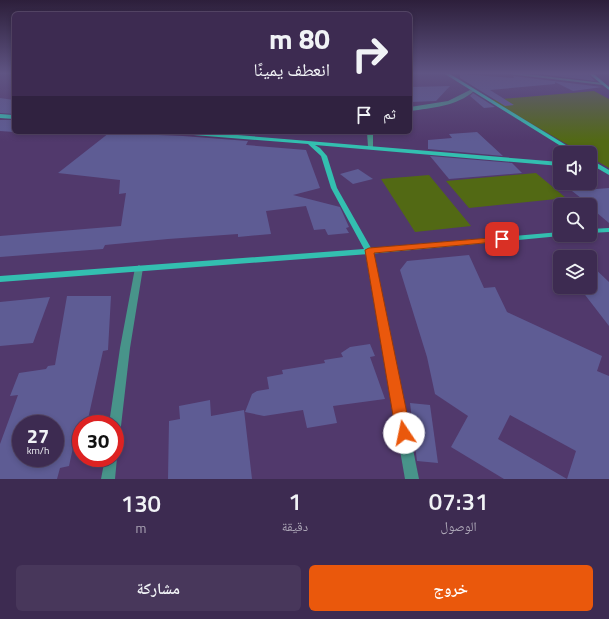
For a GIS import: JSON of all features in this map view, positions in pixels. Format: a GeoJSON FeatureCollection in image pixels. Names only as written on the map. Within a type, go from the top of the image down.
{"type":"FeatureCollection","features":[{"type":"Feature","properties":{"kind":"street"},"geometry":{"type":"LineString","coordinates":[[412,109],[452,103],[465,96]]}},
{"type":"Feature","properties":{"kind":"street"},"geometry":{"type":"LineString","coordinates":[[481,96],[564,146]]}},
{"type":"Feature","properties":{"kind":"street"},"geometry":{"type":"LineString","coordinates":[[0,116],[12,117]]}},
{"type":"Feature","properties":{"kind":"street"},"geometry":{"type":"LineString","coordinates":[[204,134],[553,163]]}},
{"type":"Feature","properties":{"kind":"street"},"geometry":{"type":"LineString","coordinates":[[370,134],[371,147]]}},
{"type":"Feature","properties":{"kind":"street"},"geometry":{"type":"LineString","coordinates":[[307,143],[318,149],[324,156],[334,188],[369,250],[412,479]]}},
{"type":"Feature","properties":{"kind":"street"},"geometry":{"type":"LineString","coordinates":[[605,169],[609,173]]}},
{"type":"Feature","properties":{"kind":"street"},"geometry":{"type":"LineString","coordinates":[[597,231],[609,230]]}},
{"type":"Feature","properties":{"kind":"street"},"geometry":{"type":"LineString","coordinates":[[0,280],[553,235]]}},
{"type":"Feature","properties":{"kind":"street"},"geometry":{"type":"LineString","coordinates":[[116,415],[125,348],[138,268]]}},
{"type":"Feature","properties":{"kind":"street"},"geometry":{"type":"LineString","coordinates":[[108,479],[110,467]]}},
{"type":"Feature","properties":{"kind":"green space"},"geometry":{"type":"Polygon","coordinates":[[[533,96],[604,96],[609,99],[609,168],[597,161],[597,146],[570,146],[491,100],[533,96]]]}},
{"type":"Feature","properties":{"kind":"green space"},"geometry":{"type":"Polygon","coordinates":[[[536,173],[553,187],[553,190],[556,190],[566,198],[553,198],[553,199],[469,208],[446,181],[536,173]]]}},
{"type":"Feature","properties":{"kind":"green space"},"geometry":{"type":"Polygon","coordinates":[[[429,175],[471,226],[415,232],[381,179],[429,175]]]}},
{"type":"Feature","properties":{"kind":"building"},"geometry":{"type":"Polygon","coordinates":[[[412,96],[440,96],[436,101],[412,102],[412,96]]]}},
{"type":"Feature","properties":{"kind":"building"},"geometry":{"type":"Polygon","coordinates":[[[470,96],[478,96],[495,107],[484,108],[470,96]]]}},
{"type":"Feature","properties":{"kind":"building"},"geometry":{"type":"Polygon","coordinates":[[[489,96],[500,96],[514,105],[505,106],[489,96]]]}},
{"type":"Feature","properties":{"kind":"building"},"geometry":{"type":"Polygon","coordinates":[[[0,98],[12,100],[12,114],[0,113],[0,98]]]}},
{"type":"Feature","properties":{"kind":"building"},"geometry":{"type":"Polygon","coordinates":[[[0,120],[12,120],[12,132],[0,131],[0,120]]]}},
{"type":"Feature","properties":{"kind":"building"},"geometry":{"type":"Polygon","coordinates":[[[477,132],[503,156],[428,149],[428,140],[452,138],[449,134],[477,132]]]}},
{"type":"Feature","properties":{"kind":"building"},"geometry":{"type":"Polygon","coordinates":[[[108,134],[183,136],[248,141],[246,145],[306,150],[320,188],[293,195],[340,207],[349,227],[346,228],[349,233],[328,235],[325,229],[314,230],[306,206],[266,211],[271,234],[238,237],[238,234],[168,239],[105,245],[103,249],[0,257],[0,236],[121,226],[126,193],[119,194],[120,180],[58,173],[108,134]]]}},
{"type":"Feature","properties":{"kind":"building"},"geometry":{"type":"Polygon","coordinates":[[[430,156],[512,163],[522,173],[449,179],[430,156]]]}},
{"type":"Feature","properties":{"kind":"building"},"geometry":{"type":"Polygon","coordinates":[[[358,169],[373,179],[353,184],[340,174],[358,169]]]}},
{"type":"Feature","properties":{"kind":"building"},"geometry":{"type":"Polygon","coordinates":[[[609,188],[609,223],[597,213],[597,198],[581,198],[572,191],[609,188]]]}},
{"type":"Feature","properties":{"kind":"building"},"geometry":{"type":"Polygon","coordinates":[[[469,255],[484,288],[495,287],[507,312],[602,356],[597,371],[609,376],[609,479],[567,479],[504,479],[451,447],[468,416],[435,394],[427,357],[400,270],[407,261],[469,255]],[[510,415],[498,439],[567,479],[576,451],[510,415]]]}},
{"type":"Feature","properties":{"kind":"building"},"geometry":{"type":"Polygon","coordinates":[[[597,271],[609,282],[609,326],[584,294],[597,294],[597,271]]]}},
{"type":"Feature","properties":{"kind":"building"},"geometry":{"type":"Polygon","coordinates":[[[67,296],[111,296],[108,350],[103,351],[89,415],[72,415],[72,452],[69,466],[60,468],[57,479],[0,479],[0,444],[18,395],[10,396],[19,373],[46,369],[48,366],[55,365],[67,296]]]}},
{"type":"Feature","properties":{"kind":"building"},"geometry":{"type":"Polygon","coordinates":[[[50,297],[33,343],[0,346],[0,302],[50,297]]]}},
{"type":"Feature","properties":{"kind":"building"},"geometry":{"type":"Polygon","coordinates":[[[370,344],[375,356],[370,357],[385,399],[333,406],[337,423],[307,428],[303,410],[264,416],[245,412],[252,394],[257,391],[269,389],[267,377],[283,374],[282,370],[325,363],[324,360],[343,357],[341,353],[350,347],[370,344]]]}},
{"type":"Feature","properties":{"kind":"building"},"geometry":{"type":"Polygon","coordinates":[[[210,400],[211,416],[244,410],[252,479],[168,479],[169,421],[180,419],[179,406],[210,400]]]}},
{"type":"Feature","properties":{"kind":"building"},"geometry":{"type":"Polygon","coordinates":[[[410,403],[430,405],[438,463],[417,461],[410,403]]]}},
{"type":"Feature","properties":{"kind":"route"},"geometry":{"type":"LineString","coordinates":[[404,433],[369,250],[502,239]]}}]}
